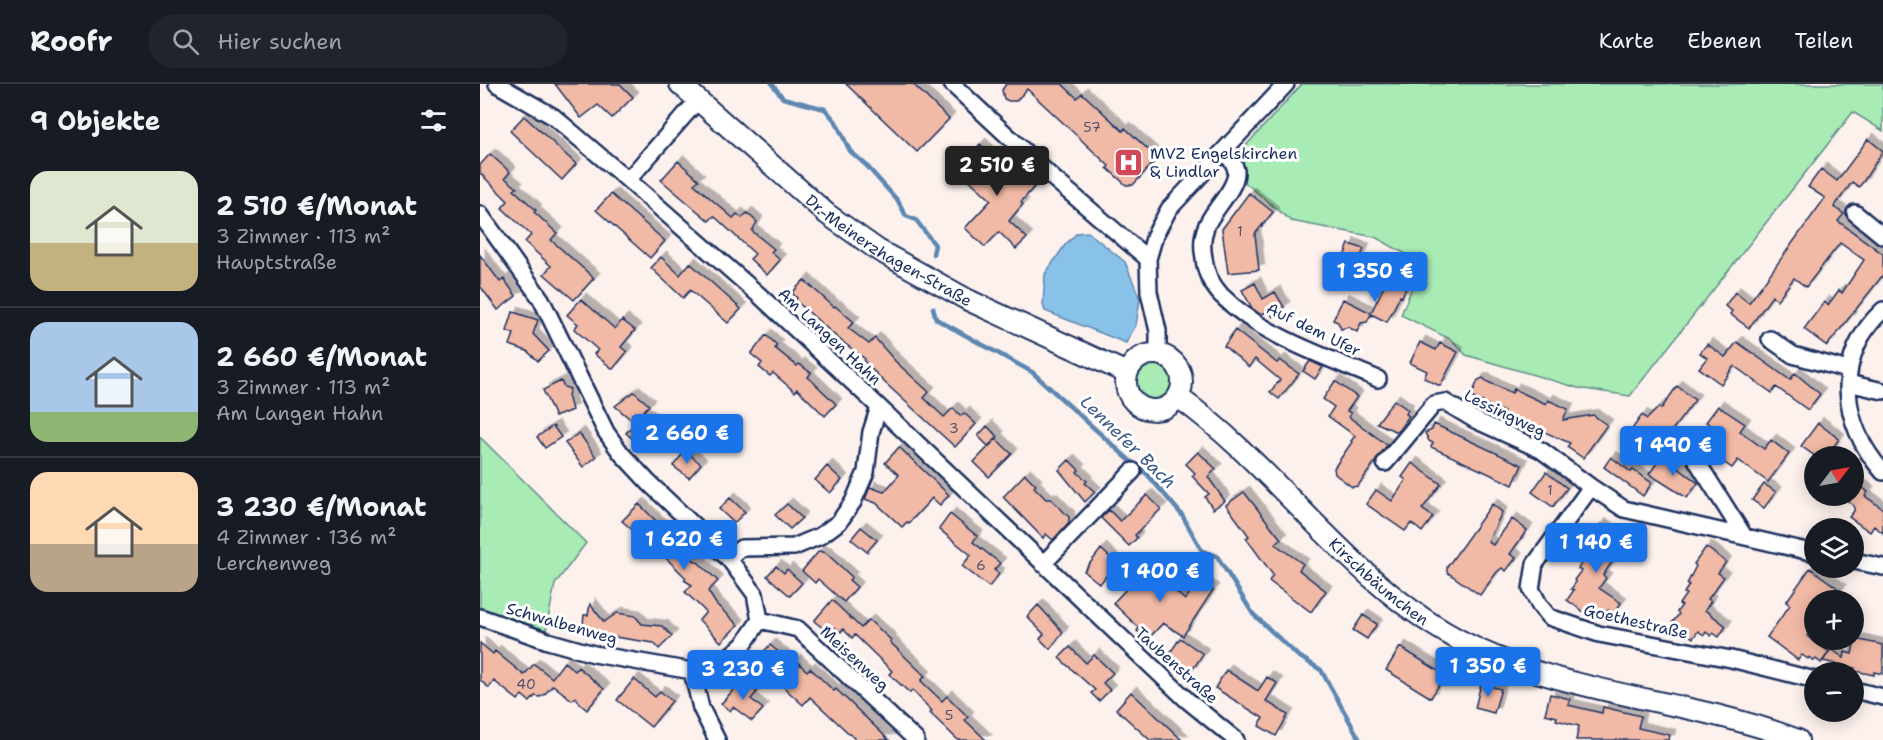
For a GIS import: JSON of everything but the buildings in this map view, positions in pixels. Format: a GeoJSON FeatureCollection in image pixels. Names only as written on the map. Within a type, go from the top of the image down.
{"type":"FeatureCollection","features":[{"type":"Feature","properties":{"kind":"main road","name":"Dr.-Meinerzhagen-Straße"},"geometry":{"type":"LineString","coordinates":[[680,84],[827,214],[878,250],[968,300],[1127,373]]}},
{"type":"Feature","properties":{"kind":"main road"},"geometry":{"type":"LineString","coordinates":[[1148,354],[1158,354],[1168,358],[1176,366],[1181,375],[1182,386],[1173,403],[1158,410],[1142,408],[1135,404],[1126,390],[1127,373],[1139,358],[1148,354]]}},
{"type":"Feature","properties":{"kind":"main road","name":"Kirschbäumchen"},"geometry":{"type":"LineString","coordinates":[[1178,397],[1214,423],[1240,446],[1389,593],[1420,617],[1467,644],[1528,670],[1700,711],[1798,740]]}},
{"type":"Feature","properties":{"kind":"street","name":"Am Langen Hahn"},"geometry":{"type":"LineString","coordinates":[[497,84],[554,117],[759,295],[879,407],[872,432],[866,471],[853,502],[839,522],[820,536],[794,547],[741,548],[729,559]]}},
{"type":"Feature","properties":{"kind":"street"},"geometry":{"type":"LineString","coordinates":[[952,84],[1054,179],[1148,259]]}},
{"type":"Feature","properties":{"kind":"street"},"geometry":{"type":"LineString","coordinates":[[1158,354],[1158,331],[1149,292],[1148,259],[1155,235],[1169,209],[1286,84]]}},
{"type":"Feature","properties":{"kind":"street"},"geometry":{"type":"LineString","coordinates":[[628,180],[698,100]]}},
{"type":"Feature","properties":{"kind":"street","name":"Auf dem Ufer"},"geometry":{"type":"LineString","coordinates":[[1224,152],[1232,160],[1236,170],[1234,182],[1206,226],[1203,238],[1204,265],[1215,287],[1221,295],[1263,327],[1378,379]]}},
{"type":"Feature","properties":{"kind":"street"},"geometry":{"type":"LineString","coordinates":[[1855,213],[1883,236]]}},
{"type":"Feature","properties":{"kind":"street"},"geometry":{"type":"LineString","coordinates":[[480,214],[541,299],[606,432],[621,453],[649,483],[729,559],[755,594],[760,620]]}},
{"type":"Feature","properties":{"kind":"street"},"geometry":{"type":"LineString","coordinates":[[1883,310],[1871,321],[1859,341],[1851,357],[1848,377],[1850,411],[1858,435],[1874,462],[1883,472]]}},
{"type":"Feature","properties":{"kind":"street"},"geometry":{"type":"LineString","coordinates":[[1770,339],[1793,355],[1883,392]]}},
{"type":"Feature","properties":{"kind":"street","name":"Lessingweg"},"geometry":{"type":"LineString","coordinates":[[1385,464],[1434,404],[1445,402],[1475,420],[1541,450],[1591,487]]}},
{"type":"Feature","properties":{"kind":"street","name":"Taubenstraße"},"geometry":{"type":"LineString","coordinates":[[879,407],[1187,700],[1236,740]]}},
{"type":"Feature","properties":{"kind":"street"},"geometry":{"type":"LineString","coordinates":[[1686,444],[1744,536]]}},
{"type":"Feature","properties":{"kind":"street"},"geometry":{"type":"LineString","coordinates":[[1043,564],[1133,471]]}},
{"type":"Feature","properties":{"kind":"street"},"geometry":{"type":"LineString","coordinates":[[1591,487],[1624,509],[1804,550]]}},
{"type":"Feature","properties":{"kind":"street","name":"Goethestraße"},"geometry":{"type":"LineString","coordinates":[[1591,487],[1534,564],[1532,589],[1540,606],[1549,616],[1599,634],[1731,659],[1804,677]]}},
{"type":"Feature","properties":{"kind":"street"},"geometry":{"type":"LineString","coordinates":[[1864,563],[1883,567]]}},
{"type":"Feature","properties":{"kind":"street","name":"Schwalbenweg"},"geometry":{"type":"LineString","coordinates":[[480,617],[548,641],[594,654],[692,671],[722,662],[743,645],[760,620]]}},
{"type":"Feature","properties":{"kind":"street","name":"Meisenweg"},"geometry":{"type":"LineString","coordinates":[[760,620],[798,629],[916,740]]}},
{"type":"Feature","properties":{"kind":"street"},"geometry":{"type":"LineString","coordinates":[[692,671],[701,708],[717,740]]}},
{"type":"Feature","properties":{"kind":"street"},"geometry":{"type":"LineString","coordinates":[[1864,692],[1883,697]]}},
{"type":"Feature","properties":{"kind":"green space"},"geometry":{"type":"Polygon","coordinates":[[[1302,84],[1883,84],[1883,131],[1853,112],[1630,396],[1578,388],[1466,355],[1452,340],[1401,315],[1422,263],[1375,237],[1291,221],[1242,180],[1241,151],[1302,84]]]}},
{"type":"Feature","properties":{"kind":"green space"},"geometry":{"type":"Polygon","coordinates":[[[1155,364],[1168,369],[1173,382],[1168,395],[1155,400],[1142,395],[1137,382],[1142,369],[1155,364]]]}},
{"type":"Feature","properties":{"kind":"green space"},"geometry":{"type":"Polygon","coordinates":[[[480,437],[586,543],[555,584],[546,630],[480,608],[480,437]]]}},
{"type":"Feature","properties":{"kind":"water"},"geometry":{"type":"Polygon","coordinates":[[[1088,232],[1125,262],[1140,299],[1136,325],[1126,343],[1045,311],[1043,305],[1045,274],[1065,245],[1077,233],[1088,232]]]}},
{"type":"Feature","properties":{"kind":"waterway","name":"Lennefer Bach"},"geometry":{"type":"LineString","coordinates":[[772,84],[783,98],[825,109],[836,122],[850,151],[866,165],[898,201],[906,216],[916,220],[935,245],[933,254]]}},
{"type":"Feature","properties":{"kind":"waterway","name":"Lennefer Bach"},"geometry":{"type":"LineString","coordinates":[[933,308],[936,319],[1032,372],[1147,474],[1182,515],[1202,551],[1217,556],[1253,614],[1297,655],[1321,670],[1360,740]]}},
{"type":"Feature","properties":{"kind":"place","name":"MVZ Engelskirchen & Lindlar"},"geometry":{"type":"Point","coordinates":[1129,162]}}]}
